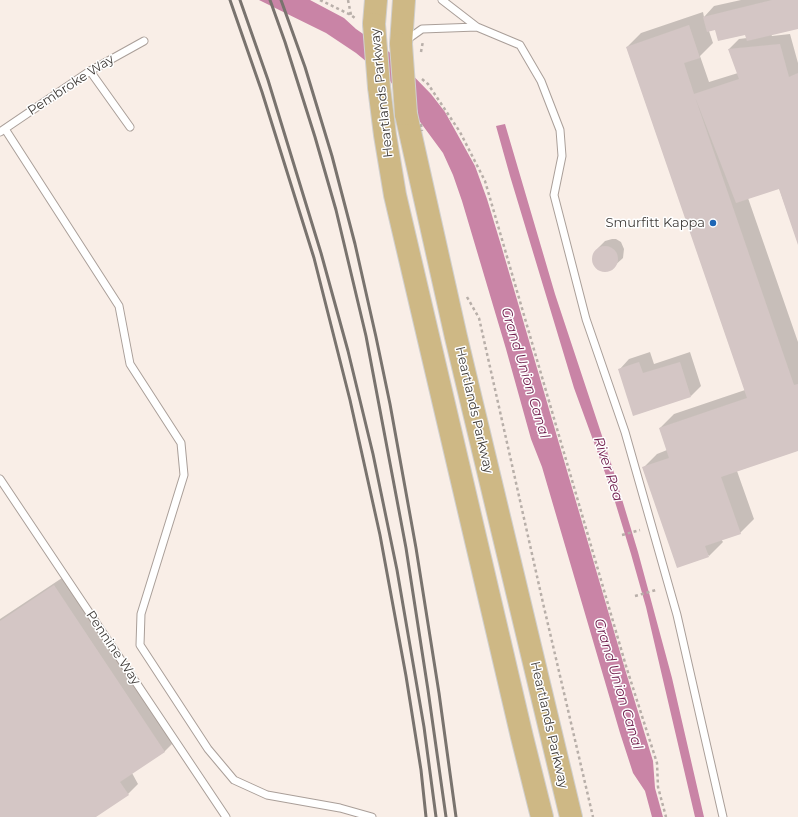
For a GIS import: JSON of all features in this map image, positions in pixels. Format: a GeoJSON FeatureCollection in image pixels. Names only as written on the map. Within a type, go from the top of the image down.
{"type":"FeatureCollection","features":[{"type":"Feature","properties":{"kind":"main road","name":"Heartlands Parkway"},"geometry":{"type":"LineString","coordinates":[[376,0],[368,23],[395,195],[542,817]]}},
{"type":"Feature","properties":{"kind":"main road","name":"Heartlands Parkway"},"geometry":{"type":"LineString","coordinates":[[404,0],[401,44],[406,114],[458,345],[570,817]]}},
{"type":"Feature","properties":{"kind":"lane"},"geometry":{"type":"LineString","coordinates":[[442,0],[477,28],[520,45],[540,81],[560,130],[562,156],[554,195],[586,320],[625,432],[677,615],[723,817]]}},
{"type":"Feature","properties":{"kind":"lane"},"geometry":{"type":"LineString","coordinates":[[401,44],[422,29],[477,28]]}},
{"type":"Feature","properties":{"kind":"lane","name":"Pembroke Way"},"geometry":{"type":"LineString","coordinates":[[2,131],[90,71],[144,41]]}},
{"type":"Feature","properties":{"kind":"lane"},"geometry":{"type":"LineString","coordinates":[[90,71],[130,127]]}},
{"type":"Feature","properties":{"kind":"lane"},"geometry":{"type":"LineString","coordinates":[[2,131],[120,306],[130,364],[181,443],[184,475],[141,614],[140,645],[208,749],[234,780],[267,795],[340,808],[372,817]]}},
{"type":"Feature","properties":{"kind":"lane","name":"Pennine Way"},"geometry":{"type":"LineString","coordinates":[[0,479],[226,817]]}},
{"type":"Feature","properties":{"kind":"path"},"geometry":{"type":"LineString","coordinates":[[320,0],[368,23]]}},
{"type":"Feature","properties":{"kind":"path"},"geometry":{"type":"LineString","coordinates":[[348,0],[351,15]]}},
{"type":"Feature","properties":{"kind":"path"},"geometry":{"type":"LineString","coordinates":[[422,78],[428,84],[460,132],[485,181],[626,666],[657,763],[658,788],[666,817]]}},
{"type":"Feature","properties":{"kind":"path"},"geometry":{"type":"LineString","coordinates":[[422,131],[424,138]]}},
{"type":"Feature","properties":{"kind":"path"},"geometry":{"type":"LineString","coordinates":[[465,290],[467,297],[479,318],[592,817]]}},
{"type":"Feature","properties":{"kind":"path"},"geometry":{"type":"LineString","coordinates":[[622,536],[640,530]]}},
{"type":"Feature","properties":{"kind":"path"},"geometry":{"type":"LineString","coordinates":[[635,596],[656,590]]}},
{"type":"Feature","properties":{"kind":"water","name":"Grand Union Canal"},"geometry":{"type":"Polygon","coordinates":[[[259,0],[310,0],[344,18],[356,29],[392,54],[431,94],[445,112],[475,166],[501,245],[653,761],[655,788],[663,817],[652,817],[645,791],[633,773],[542,467],[531,439],[462,201],[453,175],[443,153],[390,81],[356,53],[326,33],[259,0]]]}},
{"type":"Feature","properties":{"kind":"water","name":"River Rea"},"geometry":{"type":"Polygon","coordinates":[[[505,124],[555,294],[611,463],[638,552],[672,678],[704,817],[695,817],[646,607],[631,554],[612,492],[574,388],[510,176],[496,126],[505,124]]]}},
{"type":"Feature","properties":{"kind":"building"},"geometry":{"type":"Polygon","coordinates":[[[772,0],[798,0],[798,29],[747,41],[745,35],[718,41],[715,30],[707,32],[703,17],[772,0]]]}},
{"type":"Feature","properties":{"kind":"building"},"geometry":{"type":"Polygon","coordinates":[[[689,25],[700,58],[684,63],[694,94],[739,79],[728,49],[780,44],[789,77],[798,73],[798,245],[779,189],[736,203],[695,97],[794,385],[798,384],[798,451],[721,477],[741,534],[705,546],[709,557],[677,568],[642,467],[669,458],[659,428],[747,398],[626,47],[689,25]]]}},
{"type":"Feature","properties":{"kind":"building"},"geometry":{"type":"Polygon","coordinates":[[[605,246],[614,250],[618,259],[614,268],[605,272],[596,268],[592,259],[596,250],[605,246]]]}},
{"type":"Feature","properties":{"kind":"building"},"geometry":{"type":"Polygon","coordinates":[[[639,362],[643,373],[680,362],[691,397],[633,416],[618,369],[639,362]]]}},
{"type":"Feature","properties":{"kind":"building"},"geometry":{"type":"Polygon","coordinates":[[[54,585],[165,752],[120,782],[129,795],[96,817],[0,817],[0,621],[54,585]]]}},
{"type":"Feature","properties":{"kind":"railway"},"geometry":{"type":"LineString","coordinates":[[230,0],[262,92],[314,258],[350,400],[380,535],[406,676],[421,770],[426,817]]}},
{"type":"Feature","properties":{"kind":"railway"},"geometry":{"type":"LineString","coordinates":[[240,0],[268,80],[321,253],[348,351],[373,454],[397,570],[424,727],[436,817]]}},
{"type":"Feature","properties":{"kind":"railway"},"geometry":{"type":"LineString","coordinates":[[270,0],[315,137],[336,210],[366,336],[406,548],[446,817]]}},
{"type":"Feature","properties":{"kind":"railway"},"geometry":{"type":"LineString","coordinates":[[281,0],[305,67],[332,156],[355,244],[376,337],[390,404],[416,548],[439,693],[456,817]]}},
{"type":"Feature","properties":{"kind":"place","name":"Smurfitt Kappa"},"geometry":{"type":"Point","coordinates":[713,223]}}]}
